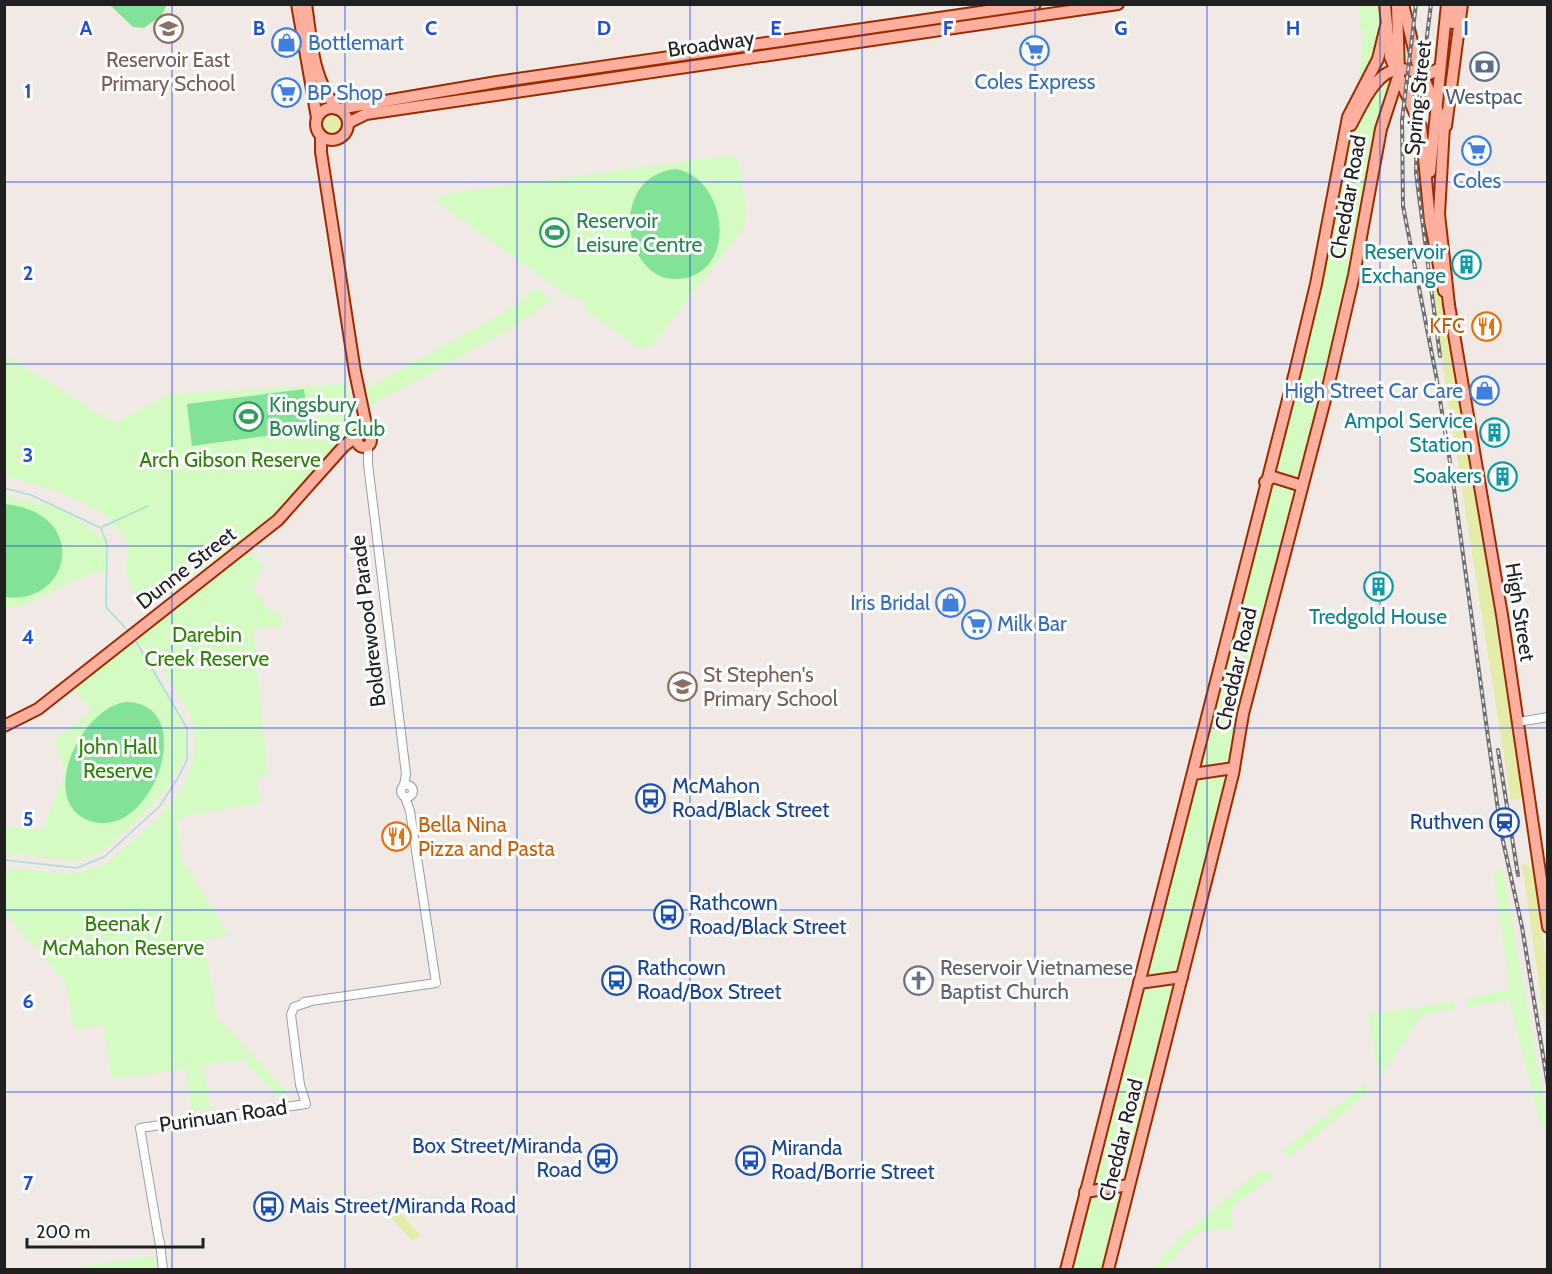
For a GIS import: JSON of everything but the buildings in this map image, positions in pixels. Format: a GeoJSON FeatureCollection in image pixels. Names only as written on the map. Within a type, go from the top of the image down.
{"type":"FeatureCollection","features":[{"type":"Feature","properties":{"kind":"main road"},"geometry":{"type":"LineString","coordinates":[[297,4],[312,73],[337,109],[345,115],[348,123],[343,135],[334,139],[321,136],[316,128],[317,118],[312,73],[306,4]]}},
{"type":"Feature","properties":{"kind":"main road"},"geometry":{"type":"LineString","coordinates":[[1036,4],[1038,17]]}},
{"type":"Feature","properties":{"kind":"main road","name":"Broadway"},"geometry":{"type":"LineString","coordinates":[[864,36],[1036,4]]}},
{"type":"Feature","properties":{"kind":"main road","name":"Broadway"},"geometry":{"type":"LineString","coordinates":[[337,109],[435,93],[647,67],[864,36],[1038,17],[1118,4]]}},
{"type":"Feature","properties":{"kind":"main road"},"geometry":{"type":"LineString","coordinates":[[1381,4],[1386,25]]}},
{"type":"Feature","properties":{"kind":"main road","name":"High Street"},"geometry":{"type":"LineString","coordinates":[[1385,4],[1386,25],[1397,72],[1421,127],[1439,275],[1449,305]]}},
{"type":"Feature","properties":{"kind":"main road","name":"High Street"},"geometry":{"type":"LineString","coordinates":[[1397,4],[1397,72]]}},
{"type":"Feature","properties":{"kind":"main road","name":"High Street"},"geometry":{"type":"LineString","coordinates":[[1403,4],[1422,73],[1444,123],[1439,221],[1449,305],[1518,722],[1548,927]]}},
{"type":"Feature","properties":{"kind":"main road","name":"Spring Street"},"geometry":{"type":"LineString","coordinates":[[1428,196],[1447,4]]}},
{"type":"Feature","properties":{"kind":"main road"},"geometry":{"type":"LineString","coordinates":[[1441,54],[1450,35],[1455,4]]}},
{"type":"Feature","properties":{"kind":"main road","name":"Spring Street"},"geometry":{"type":"LineString","coordinates":[[1444,137],[1462,4]]}},
{"type":"Feature","properties":{"kind":"main road","name":"Cheddar Road"},"geometry":{"type":"LineString","coordinates":[[1066,1269],[1316,284],[1345,135],[1353,104],[1381,51],[1386,25]]}},
{"type":"Feature","properties":{"kind":"main road","name":"Broadway"},"geometry":{"type":"LineString","coordinates":[[348,123],[366,114],[443,103],[647,67]]}},
{"type":"Feature","properties":{"kind":"main road"},"geometry":{"type":"LineString","coordinates":[[1397,72],[1432,73],[1440,68]]}},
{"type":"Feature","properties":{"kind":"main road","name":"Cheddar Road"},"geometry":{"type":"LineString","coordinates":[[1108,1269],[1234,768],[1243,714],[1343,325],[1380,129],[1397,72],[1384,75],[1375,85],[1345,135]]}},
{"type":"Feature","properties":{"kind":"main road"},"geometry":{"type":"LineString","coordinates":[[1390,100],[1400,96],[1422,110],[1437,108],[1449,92]]}},
{"type":"Feature","properties":{"kind":"main road"},"geometry":{"type":"LineString","coordinates":[[435,93],[443,103]]}},
{"type":"Feature","properties":{"kind":"main road"},"geometry":{"type":"LineString","coordinates":[[317,118],[326,109],[337,109]]}},
{"type":"Feature","properties":{"kind":"main road","name":"Boldrewood Parade"},"geometry":{"type":"LineString","coordinates":[[321,136],[321,152],[355,372],[362,440]]}},
{"type":"Feature","properties":{"kind":"main road","name":"Boldrewood Parade"},"geometry":{"type":"LineString","coordinates":[[330,207],[326,160],[327,151],[334,139]]}},
{"type":"Feature","properties":{"kind":"main road","name":"Dunne Street"},"geometry":{"type":"LineString","coordinates":[[4,726],[38,709],[278,520],[340,453],[362,440]]}},
{"type":"Feature","properties":{"kind":"main road"},"geometry":{"type":"LineString","coordinates":[[1265,482],[1272,477],[1302,486]]}},
{"type":"Feature","properties":{"kind":"main road","name":"Dunne Street"},"geometry":{"type":"LineString","coordinates":[[4,719],[46,702]]}},
{"type":"Feature","properties":{"kind":"main road"},"geometry":{"type":"LineString","coordinates":[[1193,774],[1234,768]]}},
{"type":"Feature","properties":{"kind":"main road"},"geometry":{"type":"LineString","coordinates":[[1139,983],[1182,977]]}},
{"type":"Feature","properties":{"kind":"main road"},"geometry":{"type":"LineString","coordinates":[[1085,1192],[1129,1185]]}},
{"type":"Feature","properties":{"kind":"street","name":"Boldrewood Parade"},"geometry":{"type":"LineString","coordinates":[[302,1104],[289,1012],[296,1006],[309,1002],[434,984],[408,796],[414,791],[407,785],[368,464],[362,440]]}},
{"type":"Feature","properties":{"kind":"street"},"geometry":{"type":"LineString","coordinates":[[1518,722],[1548,717]]}},
{"type":"Feature","properties":{"kind":"street","name":"Purinuan Road"},"geometry":{"type":"LineString","coordinates":[[163,1269],[160,1246],[162,1227],[153,1204],[142,1128],[302,1104]]}},
{"type":"Feature","properties":{"kind":"green space"},"geometry":{"type":"Polygon","coordinates":[[[167,4],[162,15],[144,28],[133,27],[110,5],[167,4]]]}},
{"type":"Feature","properties":{"kind":"green space"},"geometry":{"type":"Polygon","coordinates":[[[1360,5],[1378,5],[1381,29],[1374,58],[1358,88],[1364,28],[1359,28],[1360,5]]]}},
{"type":"Feature","properties":{"kind":"green space"},"geometry":{"type":"Polygon","coordinates":[[[1389,76],[1394,76],[1339,324],[1297,482],[1274,472],[1346,152],[1352,131],[1367,100],[1389,76]]]}},
{"type":"Feature","properties":{"kind":"green space"},"geometry":{"type":"Polygon","coordinates":[[[333,113],[341,116],[344,124],[341,132],[333,135],[325,132],[322,124],[325,116],[333,113]]]}},
{"type":"Feature","properties":{"kind":"green space"},"geometry":{"type":"Polygon","coordinates":[[[732,155],[738,161],[747,215],[742,230],[650,348],[639,348],[584,309],[582,300],[568,296],[435,201],[442,195],[451,193],[732,155]]]}},
{"type":"Feature","properties":{"kind":"green space"},"geometry":{"type":"Polygon","coordinates":[[[676,169],[694,177],[707,190],[716,208],[720,227],[718,246],[710,262],[696,274],[676,279],[658,275],[644,263],[635,246],[630,227],[632,207],[639,189],[654,176],[676,169]]]}},
{"type":"Feature","properties":{"kind":"green space"},"geometry":{"type":"Polygon","coordinates":[[[1428,273],[1432,273],[1437,280],[1459,390],[1523,797],[1511,801],[1428,273]]]}},
{"type":"Feature","properties":{"kind":"green space"},"geometry":{"type":"Polygon","coordinates":[[[537,288],[551,300],[514,327],[370,406],[367,388],[505,312],[537,288]]]}},
{"type":"Feature","properties":{"kind":"green space","name":"Arch Gibson Reserve"},"geometry":{"type":"Polygon","coordinates":[[[4,354],[115,424],[169,394],[347,384],[355,429],[252,534],[145,609],[127,578],[128,549],[122,533],[110,520],[77,499],[5,476],[4,354]]]}},
{"type":"Feature","properties":{"kind":"green space","name":"Kingsbury Bowling Club"},"geometry":{"type":"Polygon","coordinates":[[[304,389],[309,430],[192,446],[187,404],[304,389]]]}},
{"type":"Feature","properties":{"kind":"green space"},"geometry":{"type":"Polygon","coordinates":[[[1269,480],[1297,492],[1231,764],[1199,768],[1269,480]]]}},
{"type":"Feature","properties":{"kind":"green space"},"geometry":{"type":"Polygon","coordinates":[[[4,495],[61,509],[105,539],[105,572],[93,572],[22,606],[5,609],[4,495]]]}},
{"type":"Feature","properties":{"kind":"green space"},"geometry":{"type":"Polygon","coordinates":[[[5,504],[32,511],[51,524],[60,540],[62,557],[57,574],[45,588],[27,596],[5,597],[5,504]]]}},
{"type":"Feature","properties":{"kind":"green space"},"geometry":{"type":"Polygon","coordinates":[[[248,551],[264,567],[251,588],[270,610],[282,615],[283,626],[253,629],[268,775],[257,778],[260,803],[182,817],[177,823],[181,858],[229,936],[198,940],[208,964],[217,1021],[221,1021],[291,1097],[279,1098],[244,1060],[203,1066],[210,1109],[192,1111],[186,1069],[112,1079],[103,1025],[74,1029],[65,982],[5,913],[5,870],[77,873],[103,864],[154,822],[177,795],[186,780],[195,746],[193,722],[164,671],[146,649],[133,641],[168,694],[182,724],[186,739],[186,752],[183,760],[165,790],[110,844],[90,857],[82,859],[63,860],[5,854],[4,826],[43,830],[65,772],[54,740],[92,711],[72,687],[248,551]]]}},
{"type":"Feature","properties":{"kind":"green space","name":"John Hall Reserve"},"geometry":{"type":"Polygon","coordinates":[[[125,702],[148,708],[160,723],[164,744],[160,768],[150,791],[135,810],[116,821],[94,822],[76,813],[67,798],[65,780],[70,759],[79,740],[92,722],[108,709],[125,702]]]}},
{"type":"Feature","properties":{"kind":"green space"},"geometry":{"type":"Polygon","coordinates":[[[1227,772],[1229,777],[1225,779],[1211,836],[1214,839],[1204,863],[1204,878],[1200,879],[1193,907],[1196,910],[1191,915],[1184,945],[1186,948],[1178,973],[1147,977],[1145,976],[1194,779],[1227,772]]]}},
{"type":"Feature","properties":{"kind":"green space"},"geometry":{"type":"Polygon","coordinates":[[[1524,863],[1534,872],[1547,966],[1547,1040],[1522,864],[1524,863]]]}},
{"type":"Feature","properties":{"kind":"green space"},"geometry":{"type":"Polygon","coordinates":[[[1503,870],[1547,1120],[1546,1133],[1539,1119],[1509,1000],[1468,1007],[1467,998],[1510,990],[1493,871],[1503,870]]]}},
{"type":"Feature","properties":{"kind":"green space"},"geometry":{"type":"Polygon","coordinates":[[[1174,981],[1126,1181],[1092,1186],[1120,1068],[1126,1064],[1128,1056],[1123,1058],[1124,1053],[1130,1050],[1132,1041],[1126,1043],[1137,1021],[1132,1023],[1143,986],[1174,981]]]}},
{"type":"Feature","properties":{"kind":"green space"},"geometry":{"type":"Polygon","coordinates":[[[1453,1001],[1455,1009],[1422,1015],[1379,1078],[1369,1014],[1411,1008],[1413,1013],[1417,1008],[1453,1001]]]}},
{"type":"Feature","properties":{"kind":"green space"},"geometry":{"type":"Polygon","coordinates":[[[1365,1083],[1367,1093],[1292,1155],[1286,1156],[1284,1150],[1365,1083]]]}},
{"type":"Feature","properties":{"kind":"green space"},"geometry":{"type":"Polygon","coordinates":[[[1275,1171],[1272,1177],[1233,1206],[1231,1215],[1233,1228],[1198,1233],[1163,1269],[1152,1269],[1184,1234],[1255,1174],[1275,1171]]]}},
{"type":"Feature","properties":{"kind":"green space"},"geometry":{"type":"Polygon","coordinates":[[[1123,1191],[1101,1269],[1074,1269],[1078,1256],[1073,1257],[1088,1196],[1123,1191]]]}},
{"type":"Feature","properties":{"kind":"green space"},"geometry":{"type":"Polygon","coordinates":[[[388,1200],[421,1236],[412,1240],[376,1202],[388,1200]]]}},
{"type":"Feature","properties":{"kind":"green space"},"geometry":{"type":"Polygon","coordinates":[[[154,1256],[156,1269],[70,1268],[154,1256]]]}},
{"type":"Feature","properties":{"kind":"waterway"},"geometry":{"type":"LineString","coordinates":[[4,488],[31,495],[101,528],[107,544],[106,607],[129,632]]}},
{"type":"Feature","properties":{"kind":"waterway"},"geometry":{"type":"LineString","coordinates":[[102,527],[148,506]]}},
{"type":"Feature","properties":{"kind":"waterway"},"geometry":{"type":"LineString","coordinates":[[4,860],[77,868],[104,857],[160,806],[179,776],[187,760],[187,728],[134,638]]}},
{"type":"Feature","properties":{"kind":"railway"},"geometry":{"type":"LineString","coordinates":[[1416,4],[1402,120],[1403,206],[1436,375],[1453,481],[1501,832],[1522,927],[1548,1086]]}},
{"type":"Feature","properties":{"kind":"railway"},"geometry":{"type":"LineString","coordinates":[[1431,4],[1417,116],[1416,173],[1440,356]]}},
{"type":"Feature","properties":{"kind":"railway"},"geometry":{"type":"LineString","coordinates":[[1498,750],[1518,875]]}},
{"type":"Feature","properties":{"kind":"place","name":"Reservoir East Primary School"},"geometry":{"type":"Point","coordinates":[168,29]}},
{"type":"Feature","properties":{"kind":"place","name":"Bottlemart"},"geometry":{"type":"Point","coordinates":[287,43]}},
{"type":"Feature","properties":{"kind":"place","name":"Coles Express"},"geometry":{"type":"Point","coordinates":[1035,51]}},
{"type":"Feature","properties":{"kind":"place","name":"Westpac"},"geometry":{"type":"Point","coordinates":[1484,66]}},
{"type":"Feature","properties":{"kind":"place","name":"BP Shop"},"geometry":{"type":"Point","coordinates":[286,93]}},
{"type":"Feature","properties":{"kind":"place","name":"Coles"},"geometry":{"type":"Point","coordinates":[1477,150]}},
{"type":"Feature","properties":{"kind":"place","name":"Reservoir Leisure Centre"},"geometry":{"type":"Point","coordinates":[555,233]}},
{"type":"Feature","properties":{"kind":"place","name":"Reservoir Exchange"},"geometry":{"type":"Point","coordinates":[1467,264]}},
{"type":"Feature","properties":{"kind":"place","name":"KFC"},"geometry":{"type":"Point","coordinates":[1486,326]}},
{"type":"Feature","properties":{"kind":"place","name":"High Street Car Care"},"geometry":{"type":"Point","coordinates":[1484,391]}},
{"type":"Feature","properties":{"kind":"place","name":"Kingsbury Bowling Club"},"geometry":{"type":"Point","coordinates":[248,417]}},
{"type":"Feature","properties":{"kind":"place","name":"Ampol Service Station"},"geometry":{"type":"Point","coordinates":[1494,433]}},
{"type":"Feature","properties":{"kind":"place","name":"Soakers"},"geometry":{"type":"Point","coordinates":[1503,476]}},
{"type":"Feature","properties":{"kind":"place","name":"Tredgold House"},"geometry":{"type":"Point","coordinates":[1378,586]}},
{"type":"Feature","properties":{"kind":"place","name":"Iris Bridal"},"geometry":{"type":"Point","coordinates":[951,603]}},
{"type":"Feature","properties":{"kind":"place","name":"Milk Bar"},"geometry":{"type":"Point","coordinates":[976,624]}},
{"type":"Feature","properties":{"kind":"place","name":"St Stephen's Primary School"},"geometry":{"type":"Point","coordinates":[682,687]}},
{"type":"Feature","properties":{"kind":"place","name":"McMahon Road/Black Street"},"geometry":{"type":"Point","coordinates":[651,798]}},
{"type":"Feature","properties":{"kind":"place","name":"Ruthven"},"geometry":{"type":"Point","coordinates":[1505,822]}},
{"type":"Feature","properties":{"kind":"place","name":"Bella Nina Pizza and Pasta"},"geometry":{"type":"Point","coordinates":[397,837]}},
{"type":"Feature","properties":{"kind":"place","name":"Rathcown Road/Black Street"},"geometry":{"type":"Point","coordinates":[668,915]}},
{"type":"Feature","properties":{"kind":"place","name":"Rathcown Road/Box Street"},"geometry":{"type":"Point","coordinates":[616,980]}},
{"type":"Feature","properties":{"kind":"place","name":"Reservoir Vietnamese Baptist Church"},"geometry":{"type":"Point","coordinates":[919,980]}},
{"type":"Feature","properties":{"kind":"place","name":"Box Street/Miranda Road"},"geometry":{"type":"Point","coordinates":[603,1158]}},
{"type":"Feature","properties":{"kind":"place","name":"Miranda Road/Borrie Street"},"geometry":{"type":"Point","coordinates":[750,1160]}},
{"type":"Feature","properties":{"kind":"place","name":"Mais Street/Miranda Road"},"geometry":{"type":"Point","coordinates":[268,1206]}},
{"type":"Feature","properties":{"kind":"park label","name":"Darebin Creek Reserve"},"geometry":{"type":"Point","coordinates":[207,647]}},
{"type":"Feature","properties":{"kind":"park label","name":"Beenak / McMahon Reserve"},"geometry":{"type":"Point","coordinates":[123,936]}}]}
